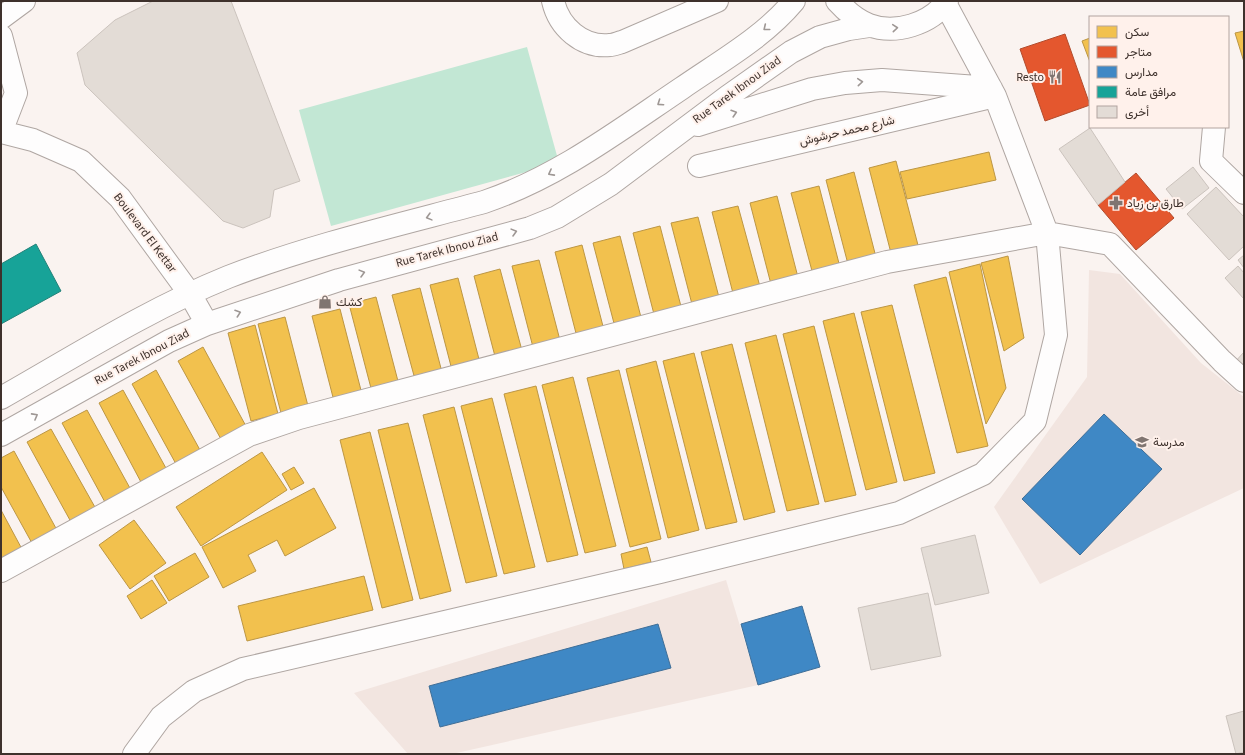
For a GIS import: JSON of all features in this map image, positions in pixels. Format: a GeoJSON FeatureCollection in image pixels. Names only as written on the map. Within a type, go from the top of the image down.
{"type":"FeatureCollection","features":[{"type":"Feature","properties":{"kind":"street"},"geometry":{"type":"LineString","coordinates":[[1,18],[24,1]]}},
{"type":"Feature","properties":{"kind":"street"},"geometry":{"type":"LineString","coordinates":[[553,1],[554,7],[562,23],[576,37],[593,44],[609,45],[622,42],[718,1]]}},
{"type":"Feature","properties":{"kind":"street"},"geometry":{"type":"LineString","coordinates":[[1,398],[160,308],[228,278],[311,249],[484,202],[531,184],[563,167],[594,147],[743,46],[770,26],[794,1]]}},
{"type":"Feature","properties":{"kind":"street"},"geometry":{"type":"LineString","coordinates":[[134,754],[161,717],[194,691],[243,669],[660,572],[899,512],[984,474],[1035,421],[1056,335],[1047,233],[993,92],[946,2],[930,18],[911,26],[890,29],[869,26],[850,15],[837,1]]}},
{"type":"Feature","properties":{"kind":"street","name":"Rue Tarek Ibnou Ziad"},"geometry":{"type":"LineString","coordinates":[[1,434],[170,342],[207,324],[339,280],[530,228],[557,217],[611,184],[733,92],[791,52],[820,37],[849,29],[869,26]]}},
{"type":"Feature","properties":{"kind":"street"},"geometry":{"type":"LineString","coordinates":[[1,36],[16,93],[1,132]]}},
{"type":"Feature","properties":{"kind":"street"},"geometry":{"type":"LineString","coordinates":[[684,129],[812,89],[845,83],[882,80],[993,92]]}},
{"type":"Feature","properties":{"kind":"street","name":"شارع محمد حرشوش"},"geometry":{"type":"LineString","coordinates":[[699,166],[993,92]]}},
{"type":"Feature","properties":{"kind":"street"},"geometry":{"type":"LineString","coordinates":[[1214,128],[1211,161],[1244,193]]}},
{"type":"Feature","properties":{"kind":"street","name":"Boulevard El Kettar"},"geometry":{"type":"LineString","coordinates":[[1,132],[33,140],[81,161],[120,198],[190,294],[207,324]]}},
{"type":"Feature","properties":{"kind":"street"},"geometry":{"type":"LineString","coordinates":[[1,571],[249,435],[299,418],[887,262],[1047,233],[1110,244],[1222,361],[1244,381]]}},
{"type":"Feature","properties":{"kind":"shaded area","name":"مدرسة"},"geometry":{"type":"Polygon","coordinates":[[[1089,270],[1120,274],[1201,363],[1244,397],[1244,488],[1040,584],[994,507],[1087,377],[1089,270]]]}},
{"type":"Feature","properties":{"kind":"shaded area"},"geometry":{"type":"Polygon","coordinates":[[[726,580],[758,685],[452,754],[408,754],[354,693],[726,580]]]}},
{"type":"Feature","properties":{"kind":"green space"},"geometry":{"type":"Polygon","coordinates":[[[527,47],[559,163],[331,226],[299,110],[527,47]]]}},
{"type":"Feature","properties":{"kind":"building: سكن"},"geometry":{"type":"Polygon","coordinates":[[[1244,31],[1244,62],[1235,33],[1244,31]]]}},
{"type":"Feature","properties":{"kind":"building: سكن"},"geometry":{"type":"Polygon","coordinates":[[[1089,38],[1089,59],[1082,41],[1089,38]]]}},
{"type":"Feature","properties":{"kind":"building: سكن"},"geometry":{"type":"Polygon","coordinates":[[[989,152],[996,180],[907,199],[900,172],[989,152]]]}},
{"type":"Feature","properties":{"kind":"building: سكن"},"geometry":{"type":"Polygon","coordinates":[[[896,161],[919,249],[892,257],[869,168],[896,161]]]}},
{"type":"Feature","properties":{"kind":"building: سكن"},"geometry":{"type":"Polygon","coordinates":[[[854,172],[877,261],[849,268],[826,180],[854,172]]]}},
{"type":"Feature","properties":{"kind":"building: سكن"},"geometry":{"type":"Polygon","coordinates":[[[819,186],[842,275],[815,282],[791,193],[819,186]]]}},
{"type":"Feature","properties":{"kind":"building: سكن"},"geometry":{"type":"Polygon","coordinates":[[[777,196],[800,285],[773,292],[750,203],[777,196]]]}},
{"type":"Feature","properties":{"kind":"building: سكن"},"geometry":{"type":"Polygon","coordinates":[[[738,206],[762,294],[735,301],[712,212],[738,206]]]}},
{"type":"Feature","properties":{"kind":"building: سكن"},"geometry":{"type":"Polygon","coordinates":[[[698,217],[721,305],[694,312],[671,223],[698,217]]]}},
{"type":"Feature","properties":{"kind":"building: سكن"},"geometry":{"type":"Polygon","coordinates":[[[660,226],[683,314],[656,322],[633,233],[660,226]]]}},
{"type":"Feature","properties":{"kind":"building: سكن"},"geometry":{"type":"Polygon","coordinates":[[[620,236],[643,325],[616,331],[593,243],[620,236]]]}},
{"type":"Feature","properties":{"kind":"building: سكن"},"geometry":{"type":"Polygon","coordinates":[[[582,245],[605,334],[578,341],[555,252],[582,245]]]}},
{"type":"Feature","properties":{"kind":"building: سكن"},"geometry":{"type":"Polygon","coordinates":[[[1008,256],[1024,338],[1004,351],[981,263],[1008,256]]]}},
{"type":"Feature","properties":{"kind":"building: سكن"},"geometry":{"type":"Polygon","coordinates":[[[539,260],[562,348],[535,355],[512,266],[539,260]]]}},
{"type":"Feature","properties":{"kind":"building: سكن"},"geometry":{"type":"Polygon","coordinates":[[[980,264],[1006,388],[986,424],[949,272],[980,264]]]}},
{"type":"Feature","properties":{"kind":"building: سكن"},"geometry":{"type":"Polygon","coordinates":[[[500,269],[524,358],[497,364],[474,276],[500,269]]]}},
{"type":"Feature","properties":{"kind":"building: سكن"},"geometry":{"type":"Polygon","coordinates":[[[946,277],[988,446],[957,453],[914,285],[946,277]]]}},
{"type":"Feature","properties":{"kind":"building: سكن"},"geometry":{"type":"Polygon","coordinates":[[[458,278],[481,367],[453,374],[430,285],[458,278]]]}},
{"type":"Feature","properties":{"kind":"building: سكن"},"geometry":{"type":"Polygon","coordinates":[[[420,288],[443,376],[416,383],[392,295],[420,288]]]}},
{"type":"Feature","properties":{"kind":"building: سكن"},"geometry":{"type":"Polygon","coordinates":[[[376,297],[399,385],[372,392],[349,304],[376,297]]]}},
{"type":"Feature","properties":{"kind":"building: سكن"},"geometry":{"type":"Polygon","coordinates":[[[892,305],[935,473],[904,481],[861,312],[892,305]]]}},
{"type":"Feature","properties":{"kind":"building: سكن"},"geometry":{"type":"Polygon","coordinates":[[[340,309],[363,398],[335,405],[312,316],[340,309]]]}},
{"type":"Feature","properties":{"kind":"building: سكن"},"geometry":{"type":"Polygon","coordinates":[[[854,313],[897,482],[866,490],[823,321],[854,313]]]}},
{"type":"Feature","properties":{"kind":"building: سكن"},"geometry":{"type":"Polygon","coordinates":[[[285,317],[308,406],[281,413],[258,324],[285,317]]]}},
{"type":"Feature","properties":{"kind":"building: سكن"},"geometry":{"type":"Polygon","coordinates":[[[255,325],[278,414],[251,421],[228,333],[255,325]]]}},
{"type":"Feature","properties":{"kind":"building: سكن"},"geometry":{"type":"Polygon","coordinates":[[[814,326],[856,495],[825,502],[783,334],[814,326]]]}},
{"type":"Feature","properties":{"kind":"building: سكن"},"geometry":{"type":"Polygon","coordinates":[[[776,335],[819,504],[787,511],[745,343],[776,335]]]}},
{"type":"Feature","properties":{"kind":"building: سكن"},"geometry":{"type":"Polygon","coordinates":[[[732,344],[775,512],[744,520],[701,352],[732,344]]]}},
{"type":"Feature","properties":{"kind":"building: سكن"},"geometry":{"type":"Polygon","coordinates":[[[203,347],[247,428],[222,441],[178,361],[203,347]]]}},
{"type":"Feature","properties":{"kind":"building: سكن"},"geometry":{"type":"Polygon","coordinates":[[[694,353],[737,522],[706,529],[663,361],[694,353]]]}},
{"type":"Feature","properties":{"kind":"building: سكن"},"geometry":{"type":"Polygon","coordinates":[[[656,361],[699,530],[668,538],[626,369],[656,361]]]}},
{"type":"Feature","properties":{"kind":"building: سكن"},"geometry":{"type":"Polygon","coordinates":[[[156,370],[200,450],[176,464],[132,384],[156,370]]]}},
{"type":"Feature","properties":{"kind":"building: سكن"},"geometry":{"type":"Polygon","coordinates":[[[619,370],[661,539],[630,547],[587,378],[619,370]]]}},
{"type":"Feature","properties":{"kind":"building: سكن"},"geometry":{"type":"Polygon","coordinates":[[[573,377],[616,546],[585,553],[542,385],[573,377]]]}},
{"type":"Feature","properties":{"kind":"building: سكن"},"geometry":{"type":"Polygon","coordinates":[[[536,386],[578,555],[547,562],[504,394],[536,386]]]}},
{"type":"Feature","properties":{"kind":"building: سكن"},"geometry":{"type":"Polygon","coordinates":[[[123,390],[167,470],[142,484],[99,403],[123,390]]]}},
{"type":"Feature","properties":{"kind":"building: سكن"},"geometry":{"type":"Polygon","coordinates":[[[492,398],[535,567],[504,574],[461,406],[492,398]]]}},
{"type":"Feature","properties":{"kind":"building: سكن"},"geometry":{"type":"Polygon","coordinates":[[[454,407],[497,576],[466,583],[423,415],[454,407]]]}},
{"type":"Feature","properties":{"kind":"building: سكن"},"geometry":{"type":"Polygon","coordinates":[[[87,410],[131,490],[106,504],[62,423],[87,410]]]}},
{"type":"Feature","properties":{"kind":"building: سكن"},"geometry":{"type":"Polygon","coordinates":[[[408,423],[451,591],[420,599],[378,430],[408,423]]]}},
{"type":"Feature","properties":{"kind":"building: سكن"},"geometry":{"type":"Polygon","coordinates":[[[51,429],[96,509],[71,522],[27,442],[51,429]]]}},
{"type":"Feature","properties":{"kind":"building: سكن"},"geometry":{"type":"Polygon","coordinates":[[[370,432],[413,600],[382,608],[340,440],[370,432]]]}},
{"type":"Feature","properties":{"kind":"building: سكن"},"geometry":{"type":"Polygon","coordinates":[[[14,451],[58,532],[33,545],[1,487],[1,458],[14,451]]]}},
{"type":"Feature","properties":{"kind":"building: سكن"},"geometry":{"type":"Polygon","coordinates":[[[262,452],[287,490],[201,546],[176,507],[262,452]]]}},
{"type":"Feature","properties":{"kind":"building: سكن"},"geometry":{"type":"Polygon","coordinates":[[[294,467],[304,483],[291,490],[282,474],[294,467]]]}},
{"type":"Feature","properties":{"kind":"building: سكن"},"geometry":{"type":"Polygon","coordinates":[[[314,488],[336,528],[285,556],[277,540],[248,555],[256,571],[223,588],[202,547],[314,488]]]}},
{"type":"Feature","properties":{"kind":"building: سكن"},"geometry":{"type":"Polygon","coordinates":[[[1,510],[23,551],[1,563],[1,510]]]}},
{"type":"Feature","properties":{"kind":"building: سكن"},"geometry":{"type":"Polygon","coordinates":[[[134,520],[166,563],[130,589],[99,545],[134,520]]]}},
{"type":"Feature","properties":{"kind":"building: سكن"},"geometry":{"type":"Polygon","coordinates":[[[647,547],[651,562],[624,569],[621,554],[647,547]]]}},
{"type":"Feature","properties":{"kind":"building: سكن"},"geometry":{"type":"Polygon","coordinates":[[[195,553],[209,577],[169,601],[154,576],[195,553]]]}},
{"type":"Feature","properties":{"kind":"building: سكن"},"geometry":{"type":"Polygon","coordinates":[[[364,576],[373,610],[247,641],[238,606],[364,576]]]}},
{"type":"Feature","properties":{"kind":"building: سكن"},"geometry":{"type":"Polygon","coordinates":[[[152,580],[167,603],[141,619],[127,596],[152,580]]]}},
{"type":"Feature","properties":{"kind":"building: متاجر","name":"Resto"},"geometry":{"type":"Polygon","coordinates":[[[1065,34],[1089,105],[1045,121],[1020,49],[1065,34]]]}},
{"type":"Feature","properties":{"kind":"building: متاجر"},"geometry":{"type":"Polygon","coordinates":[[[1136,173],[1174,218],[1136,250],[1098,205],[1136,173]]]}},
{"type":"Feature","properties":{"kind":"building: مدارس"},"geometry":{"type":"Polygon","coordinates":[[[1104,414],[1162,469],[1080,555],[1022,499],[1104,414]]]}},
{"type":"Feature","properties":{"kind":"building: مدارس"},"geometry":{"type":"Polygon","coordinates":[[[802,606],[820,667],[758,685],[741,624],[802,606]]]}},
{"type":"Feature","properties":{"kind":"building: مدارس"},"geometry":{"type":"Polygon","coordinates":[[[658,624],[671,668],[440,727],[429,686],[658,624]]]}},
{"type":"Feature","properties":{"kind":"building: مرافق عامة"},"geometry":{"type":"Polygon","coordinates":[[[36,244],[61,291],[1,324],[1,264],[36,244]]]}},
{"type":"Feature","properties":{"kind":"building: أخرى"},"geometry":{"type":"Polygon","coordinates":[[[153,1],[231,1],[300,181],[274,190],[270,217],[243,228],[223,221],[85,85],[77,53],[115,20],[153,1]]]}},
{"type":"Feature","properties":{"kind":"building: أخرى"},"geometry":{"type":"Polygon","coordinates":[[[1090,128],[1125,182],[1098,205],[1059,149],[1090,128]]]}},
{"type":"Feature","properties":{"kind":"building: أخرى"},"geometry":{"type":"Polygon","coordinates":[[[1193,167],[1209,188],[1182,209],[1166,189],[1193,167]]]}},
{"type":"Feature","properties":{"kind":"building: أخرى"},"geometry":{"type":"Polygon","coordinates":[[[1216,187],[1244,217],[1244,246],[1229,260],[1187,214],[1216,187]]]}},
{"type":"Feature","properties":{"kind":"building: أخرى"},"geometry":{"type":"Polygon","coordinates":[[[1244,255],[1244,268],[1238,260],[1244,255]]]}},
{"type":"Feature","properties":{"kind":"building: أخرى"},"geometry":{"type":"Polygon","coordinates":[[[1238,266],[1244,273],[1244,299],[1225,278],[1238,266]]]}},
{"type":"Feature","properties":{"kind":"building: أخرى"},"geometry":{"type":"Polygon","coordinates":[[[1244,352],[1244,372],[1234,363],[1244,352]]]}},
{"type":"Feature","properties":{"kind":"building: أخرى"},"geometry":{"type":"Polygon","coordinates":[[[975,535],[989,593],[935,605],[921,548],[975,535]]]}},
{"type":"Feature","properties":{"kind":"building: أخرى"},"geometry":{"type":"Polygon","coordinates":[[[928,593],[941,656],[871,670],[858,608],[928,593]]]}},
{"type":"Feature","properties":{"kind":"building: أخرى"},"geometry":{"type":"Polygon","coordinates":[[[1244,711],[1244,752],[1236,754],[1226,716],[1244,711]]]}},
{"type":"Feature","properties":{"kind":"place","name":"Resto"},"geometry":{"type":"Point","coordinates":[1055,77]}},
{"type":"Feature","properties":{"kind":"place","name":"طارق بن زياد"},"geometry":{"type":"Point","coordinates":[1116,203]}},
{"type":"Feature","properties":{"kind":"place","name":"كشك"},"geometry":{"type":"Point","coordinates":[325,302]}},
{"type":"Feature","properties":{"kind":"place","name":"مدرسة"},"geometry":{"type":"Point","coordinates":[1142,442]}}]}
